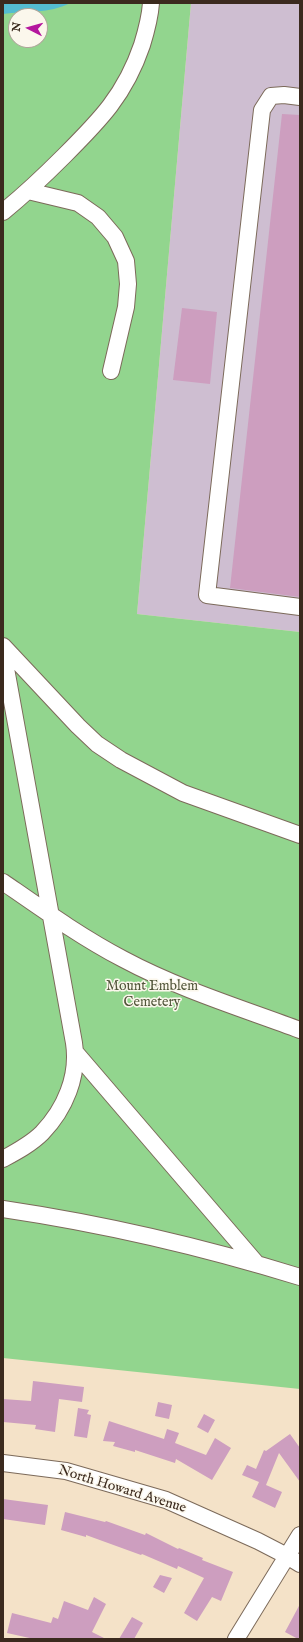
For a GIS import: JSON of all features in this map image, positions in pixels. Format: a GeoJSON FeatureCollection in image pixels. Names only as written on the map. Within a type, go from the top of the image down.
{"type":"FeatureCollection","features":[{"type":"Feature","properties":{"kind":"street"},"geometry":{"type":"LineString","coordinates":[[3,212],[28,191],[90,131],[112,105],[137,60],[148,23],[151,3]]}},
{"type":"Feature","properties":{"kind":"street"},"geometry":{"type":"LineString","coordinates":[[300,97],[284,95],[271,96],[262,110],[207,595],[300,607]]}},
{"type":"Feature","properties":{"kind":"street"},"geometry":{"type":"LineString","coordinates":[[28,191],[78,203],[98,217],[115,238],[126,261],[128,284],[126,307],[111,371]]}},
{"type":"Feature","properties":{"kind":"street"},"geometry":{"type":"LineString","coordinates":[[3,646],[78,726],[98,744],[120,760],[183,793],[300,835]]}},
{"type":"Feature","properties":{"kind":"street"},"geometry":{"type":"LineString","coordinates":[[3,652],[76,1053],[76,1065],[68,1094],[51,1122],[41,1134],[29,1143],[3,1158]]}},
{"type":"Feature","properties":{"kind":"street"},"geometry":{"type":"LineString","coordinates":[[3,882],[52,915],[123,959],[156,974],[300,1030]]}},
{"type":"Feature","properties":{"kind":"street"},"geometry":{"type":"LineString","coordinates":[[76,1053],[257,1264]]}},
{"type":"Feature","properties":{"kind":"street"},"geometry":{"type":"LineString","coordinates":[[3,1209],[75,1221],[201,1248],[300,1277]]}},
{"type":"Feature","properties":{"kind":"street","name":"North Howard Avenue"},"geometry":{"type":"LineString","coordinates":[[3,1463],[66,1471],[166,1500],[294,1560]]}},
{"type":"Feature","properties":{"kind":"street"},"geometry":{"type":"LineString","coordinates":[[236,1639],[294,1560],[300,1535]]}},
{"type":"Feature","properties":{"kind":"shaded area"},"geometry":{"type":"Polygon","coordinates":[[[191,3],[300,3],[300,632],[137,614],[191,3]]]}},
{"type":"Feature","properties":{"kind":"green space","name":"Mount Emblem Cemetery"},"geometry":{"type":"Polygon","coordinates":[[[3,3],[191,3],[137,614],[300,632],[300,1389],[3,1358],[3,3]]]}},
{"type":"Feature","properties":{"kind":"water"},"geometry":{"type":"Polygon","coordinates":[[[3,3],[70,3],[62,7],[48,10],[48,8],[8,8],[8,14],[3,14],[3,3]]]}},
{"type":"Feature","properties":{"kind":"building"},"geometry":{"type":"Polygon","coordinates":[[[282,114],[300,115],[300,597],[230,588],[282,114]]]}},
{"type":"Feature","properties":{"kind":"building"},"geometry":{"type":"Polygon","coordinates":[[[182,308],[217,312],[210,384],[173,380],[182,308]]]}},
{"type":"Feature","properties":{"kind":"building"},"geometry":{"type":"Polygon","coordinates":[[[33,1381],[84,1387],[82,1402],[59,1399],[55,1432],[35,1429],[36,1425],[3,1422],[3,1399],[31,1401],[33,1381]]]}},
{"type":"Feature","properties":{"kind":"building"},"geometry":{"type":"Polygon","coordinates":[[[158,1402],[172,1405],[169,1419],[155,1416],[158,1402]]]}},
{"type":"Feature","properties":{"kind":"building"},"geometry":{"type":"Polygon","coordinates":[[[78,1408],[89,1410],[87,1414],[91,1415],[87,1438],[74,1436],[78,1408]]]}},
{"type":"Feature","properties":{"kind":"building"},"geometry":{"type":"Polygon","coordinates":[[[204,1414],[215,1420],[208,1433],[197,1427],[204,1414]]]}},
{"type":"Feature","properties":{"kind":"building"},"geometry":{"type":"Polygon","coordinates":[[[109,1421],[164,1439],[167,1429],[179,1433],[175,1443],[206,1455],[215,1438],[231,1448],[212,1480],[176,1459],[175,1463],[135,1450],[135,1452],[113,1446],[115,1442],[103,1441],[109,1421]]]}},
{"type":"Feature","properties":{"kind":"building"},"geometry":{"type":"Polygon","coordinates":[[[290,1434],[300,1448],[300,1482],[279,1453],[266,1485],[282,1492],[275,1508],[252,1497],[259,1482],[242,1475],[247,1465],[256,1469],[264,1450],[266,1451],[290,1434]]]}},
{"type":"Feature","properties":{"kind":"building"},"geometry":{"type":"Polygon","coordinates":[[[3,1499],[48,1505],[45,1525],[3,1519],[3,1499]]]}},
{"type":"Feature","properties":{"kind":"building"},"geometry":{"type":"Polygon","coordinates":[[[65,1512],[106,1521],[145,1535],[146,1533],[178,1549],[179,1548],[203,1558],[202,1560],[233,1572],[221,1601],[212,1597],[197,1621],[184,1613],[204,1578],[178,1566],[177,1569],[142,1554],[141,1555],[86,1535],[86,1537],[61,1530],[65,1512]]]}},
{"type":"Feature","properties":{"kind":"building"},"geometry":{"type":"Polygon","coordinates":[[[160,1575],[172,1578],[164,1593],[153,1587],[160,1575]]]}},
{"type":"Feature","properties":{"kind":"building"},"geometry":{"type":"Polygon","coordinates":[[[94,1597],[106,1604],[92,1632],[106,1639],[34,1639],[7,1633],[12,1613],[51,1623],[53,1617],[58,1619],[64,1601],[88,1610],[94,1597]]]}},
{"type":"Feature","properties":{"kind":"building"},"geometry":{"type":"Polygon","coordinates":[[[300,1604],[300,1639],[298,1639],[285,1632],[300,1604]]]}},
{"type":"Feature","properties":{"kind":"building"},"geometry":{"type":"Polygon","coordinates":[[[132,1617],[143,1623],[134,1639],[119,1639],[132,1617]]]}}]}
